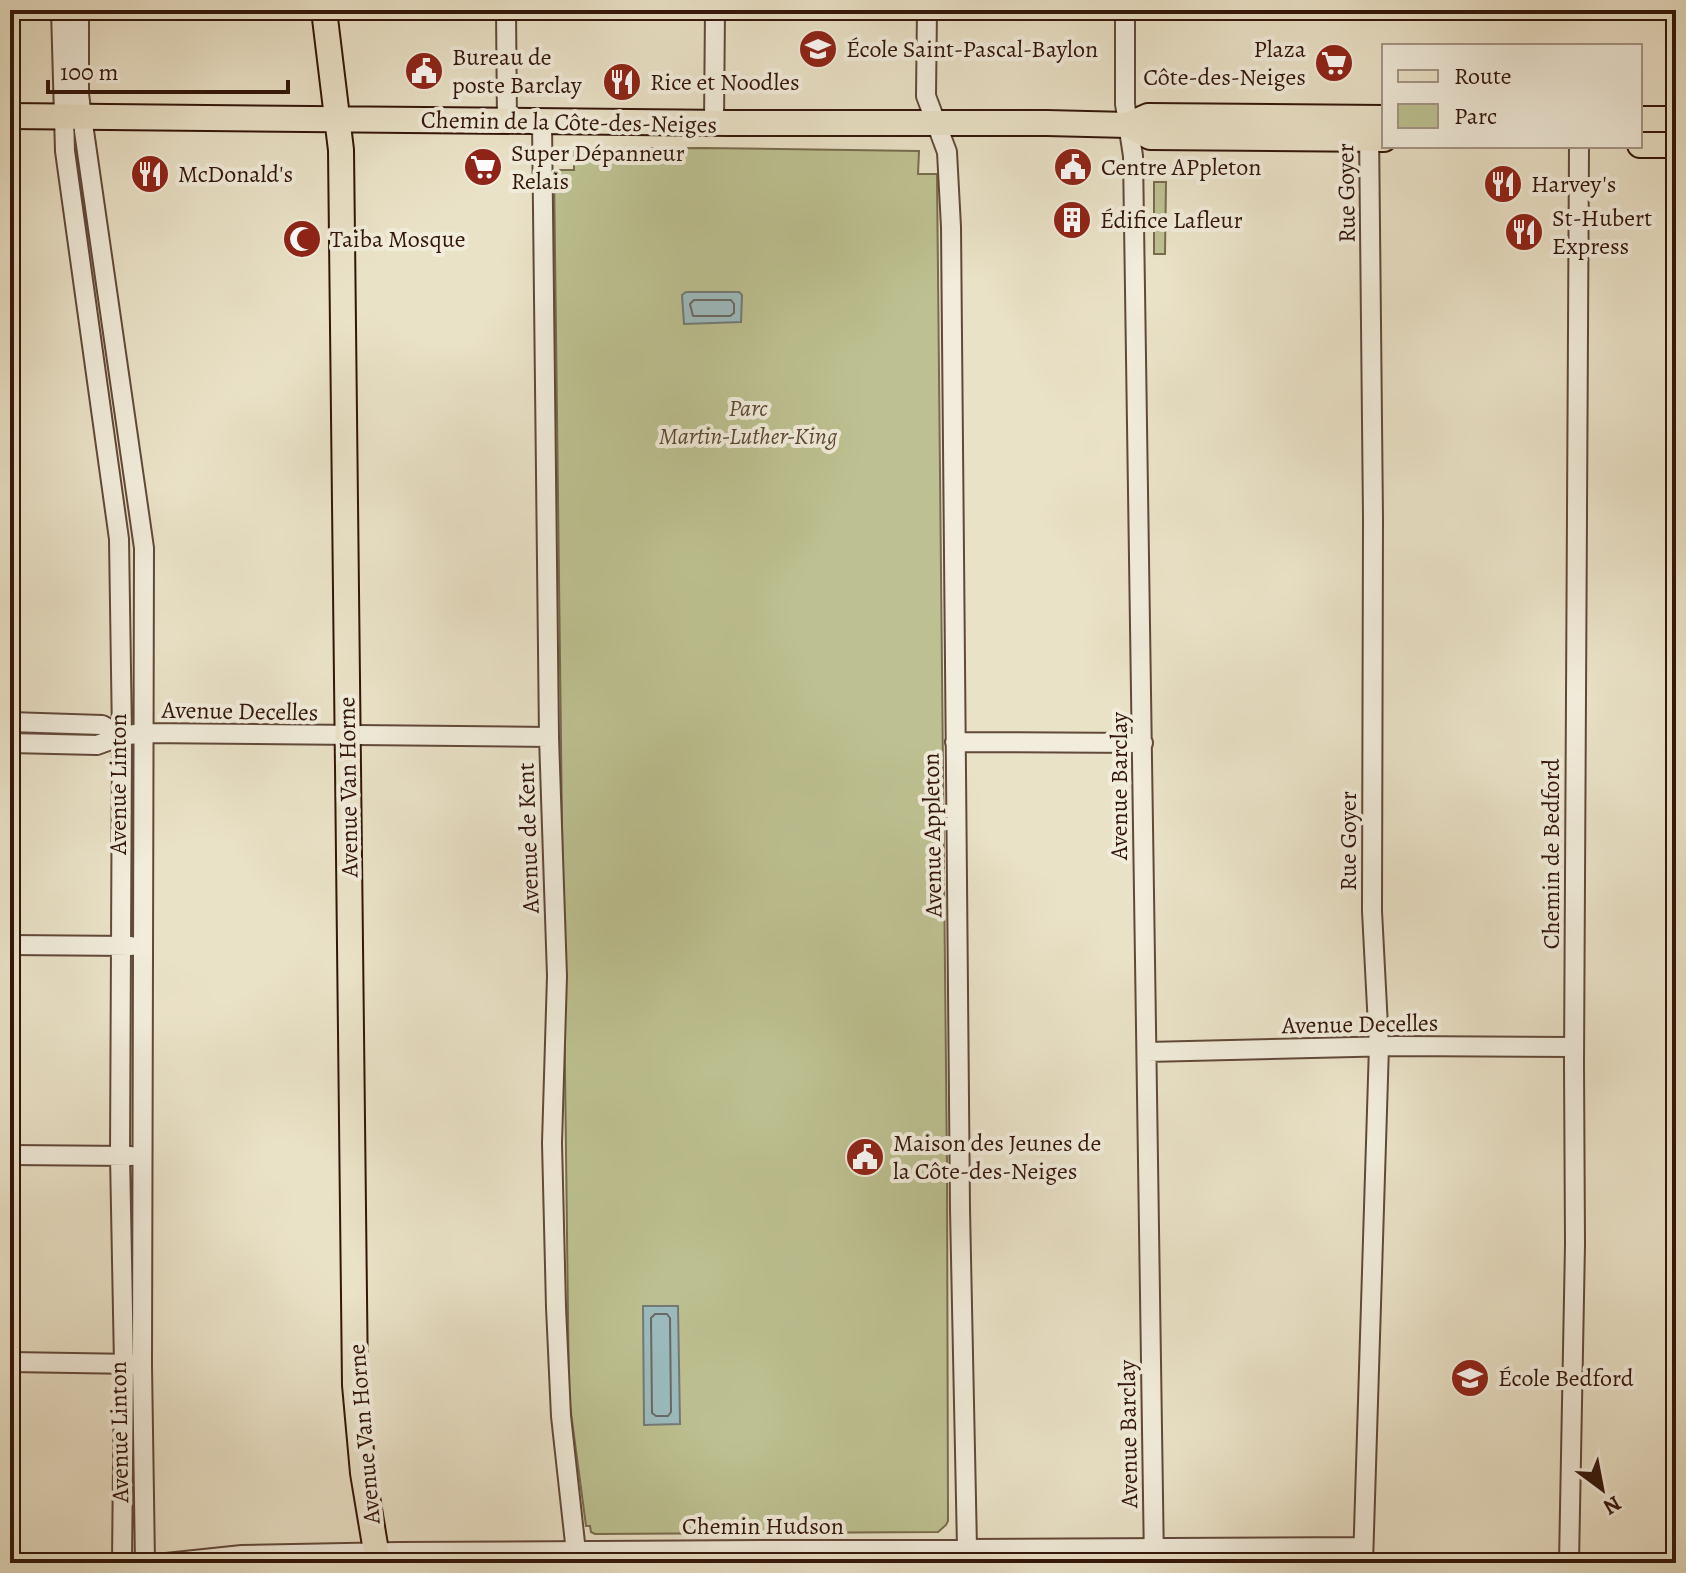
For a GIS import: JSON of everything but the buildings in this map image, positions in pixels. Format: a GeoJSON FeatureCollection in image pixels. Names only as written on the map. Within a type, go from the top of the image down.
{"type":"FeatureCollection","features":[{"type":"Feature","properties":{"kind":"main road","name":"Avenue Van Horne"},"geometry":{"type":"LineString","coordinates":[[324,10],[341,150],[355,1385],[363,1473],[377,1558]]}},
{"type":"Feature","properties":{"kind":"main road","name":"Chemin de la Côte-des-Neiges"},"geometry":{"type":"LineString","coordinates":[[10,116],[1128,125],[1150,137],[1376,128]]}},
{"type":"Feature","properties":{"kind":"main road"},"geometry":{"type":"LineString","coordinates":[[1642,119],[1676,119]]}},
{"type":"Feature","properties":{"kind":"main road"},"geometry":{"type":"LineString","coordinates":[[1642,145],[1676,145]]}},
{"type":"Feature","properties":{"kind":"street","name":"Avenue Linton"},"geometry":{"type":"LineString","coordinates":[[61,10],[72,116],[103,253],[144,548],[143,1157],[122,1563]]}},
{"type":"Feature","properties":{"kind":"street","name":"Avenue Linton"},"geometry":{"type":"LineString","coordinates":[[79,10],[66,161],[119,539],[122,736],[120,1156],[145,1563]]}},
{"type":"Feature","properties":{"kind":"street"},"geometry":{"type":"LineString","coordinates":[[506,10],[507,121]]}},
{"type":"Feature","properties":{"kind":"street"},"geometry":{"type":"LineString","coordinates":[[714,123],[715,10]]}},
{"type":"Feature","properties":{"kind":"street","name":"Avenue Appleton"},"geometry":{"type":"LineString","coordinates":[[927,10],[926,96],[947,152],[951,227],[967,1548]]}},
{"type":"Feature","properties":{"kind":"street","name":"Avenue Barclay"},"geometry":{"type":"LineString","coordinates":[[1125,10],[1125,104],[1133,156],[1154,1555]]}},
{"type":"Feature","properties":{"kind":"street","name":"Avenue de Kent"},"geometry":{"type":"LineString","coordinates":[[542,121],[549,737],[557,976],[552,1143],[561,1416],[576,1552]]}},
{"type":"Feature","properties":{"kind":"street","name":"Rue Goyer"},"geometry":{"type":"LineString","coordinates":[[1362,1555],[1379,1046],[1372,911],[1376,128]]}},
{"type":"Feature","properties":{"kind":"street","name":"Chemin de Bedford"},"geometry":{"type":"LineString","coordinates":[[1569,1563],[1575,1244],[1579,148]]}},
{"type":"Feature","properties":{"kind":"street","name":"Avenue Decelles"},"geometry":{"type":"LineString","coordinates":[[10,722],[102,725],[122,736]]}},
{"type":"Feature","properties":{"kind":"street","name":"Avenue Decelles"},"geometry":{"type":"LineString","coordinates":[[10,743],[97,745],[142,733],[549,737]]}},
{"type":"Feature","properties":{"kind":"street"},"geometry":{"type":"LineString","coordinates":[[955,742],[1143,743]]}},
{"type":"Feature","properties":{"kind":"street"},"geometry":{"type":"LineString","coordinates":[[10,945],[142,947]]}},
{"type":"Feature","properties":{"kind":"street","name":"Avenue Decelles"},"geometry":{"type":"LineString","coordinates":[[1147,1052],[1379,1046],[1574,1047]]}},
{"type":"Feature","properties":{"kind":"street"},"geometry":{"type":"LineString","coordinates":[[10,1155],[143,1157]]}},
{"type":"Feature","properties":{"kind":"street"},"geometry":{"type":"LineString","coordinates":[[10,1362],[133,1364]]}},
{"type":"Feature","properties":{"kind":"street","name":"Chemin Hudson"},"geometry":{"type":"LineString","coordinates":[[166,1563],[242,1555],[377,1558],[576,1552],[967,1548],[1154,1555],[1362,1555]]}},
{"type":"Feature","properties":{"kind":"green space","name":"Parc Martin-Luther-King"},"geometry":{"type":"Polygon","coordinates":[[[574,149],[919,151],[918,174],[937,174],[948,1521],[938,1532],[595,1534],[590,1526],[586,1526],[569,1398],[554,170],[574,170],[574,149]]]}},
{"type":"Feature","properties":{"kind":"green space"},"geometry":{"type":"Polygon","coordinates":[[[1154,182],[1166,182],[1165,254],[1154,254],[1154,182]]]}},
{"type":"Feature","properties":{"kind":"water"},"geometry":{"type":"Polygon","coordinates":[[[686,292],[739,292],[742,295],[741,322],[684,324],[682,295],[686,292]]]}},
{"type":"Feature","properties":{"kind":"water"},"geometry":{"type":"Polygon","coordinates":[[[643,1306],[678,1306],[680,1424],[644,1425],[643,1306]]]}},
{"type":"Feature","properties":{"kind":"place","name":"École Saint-Pascal-Baylon"},"geometry":{"type":"Point","coordinates":[818,49]}},
{"type":"Feature","properties":{"kind":"place","name":"Plaza Côte-des-Neiges"},"geometry":{"type":"Point","coordinates":[1334,63]}},
{"type":"Feature","properties":{"kind":"place","name":"Bureau de poste Barclay"},"geometry":{"type":"Point","coordinates":[424,71]}},
{"type":"Feature","properties":{"kind":"place","name":"Rice et Noodles"},"geometry":{"type":"Point","coordinates":[622,82]}},
{"type":"Feature","properties":{"kind":"place","name":"Super Dépanneur Relais"},"geometry":{"type":"Point","coordinates":[483,167]}},
{"type":"Feature","properties":{"kind":"place","name":"Centre APpleton"},"geometry":{"type":"Point","coordinates":[1073,167]}},
{"type":"Feature","properties":{"kind":"place","name":"McDonald's"},"geometry":{"type":"Point","coordinates":[150,174]}},
{"type":"Feature","properties":{"kind":"place","name":"Harvey's"},"geometry":{"type":"Point","coordinates":[1503,184]}},
{"type":"Feature","properties":{"kind":"place","name":"Édifice Lafleur"},"geometry":{"type":"Point","coordinates":[1072,220]}},
{"type":"Feature","properties":{"kind":"place","name":"St-Hubert Express"},"geometry":{"type":"Point","coordinates":[1524,232]}},
{"type":"Feature","properties":{"kind":"place","name":"Taiba Mosque"},"geometry":{"type":"Point","coordinates":[302,239]}},
{"type":"Feature","properties":{"kind":"place","name":"Maison des Jeunes de la Côte-des-Neiges"},"geometry":{"type":"Point","coordinates":[865,1157]}},
{"type":"Feature","properties":{"kind":"place","name":"École Bedford"},"geometry":{"type":"Point","coordinates":[1470,1378]}}]}
